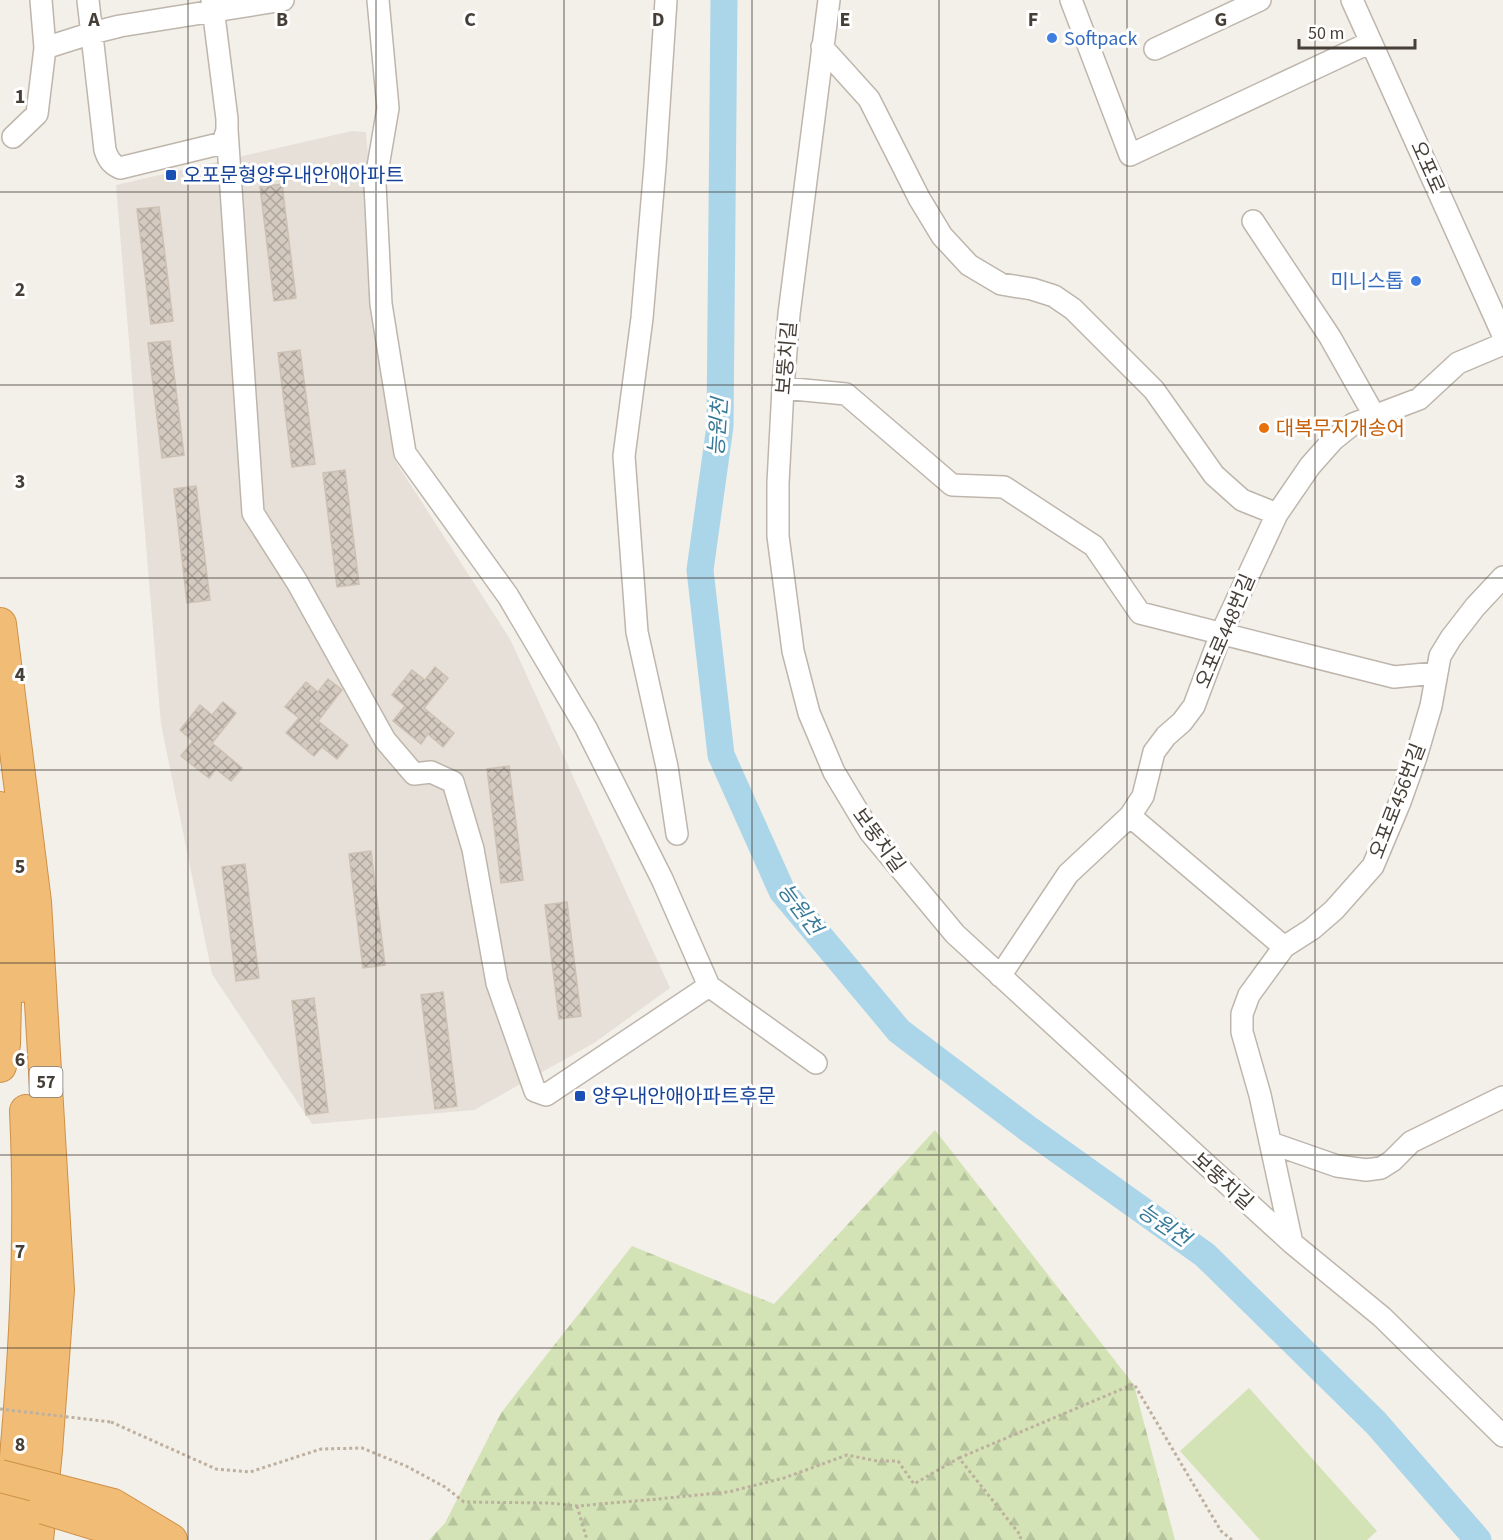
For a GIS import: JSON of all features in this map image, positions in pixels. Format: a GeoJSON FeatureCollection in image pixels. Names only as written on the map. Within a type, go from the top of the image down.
{"type":"FeatureCollection","features":[{"type":"Feature","properties":{"kind":"highway","name":"57"},"geometry":{"type":"LineString","coordinates":[[0,624],[35,902],[58,1290],[37,1540]]}},
{"type":"Feature","properties":{"kind":"highway","name":"57"},"geometry":{"type":"LineString","coordinates":[[0,808],[20,981],[28,1156],[28,1257],[18,1443],[8,1540]]}},
{"type":"Feature","properties":{"kind":"highway"},"geometry":{"type":"LineString","coordinates":[[0,1066],[4,1044],[8,867]]}},
{"type":"Feature","properties":{"kind":"highway"},"geometry":{"type":"LineString","coordinates":[[0,1476],[114,1524]]}},
{"type":"Feature","properties":{"kind":"highway"},"geometry":{"type":"LineString","coordinates":[[0,1496],[171,1540]]}},
{"type":"Feature","properties":{"kind":"street"},"geometry":{"type":"LineString","coordinates":[[14,137],[37,114],[45,48],[41,0]]}},
{"type":"Feature","properties":{"kind":"street"},"geometry":{"type":"LineString","coordinates":[[88,0],[102,132],[105,150],[113,165],[120,168],[219,146],[223,143],[227,130]]}},
{"type":"Feature","properties":{"kind":"street"},"geometry":{"type":"LineString","coordinates":[[45,48],[92,33],[213,5],[282,0]]}},
{"type":"Feature","properties":{"kind":"street"},"geometry":{"type":"LineString","coordinates":[[378,0],[388,108],[375,184],[381,304],[405,453],[508,596],[586,728],[662,879],[709,986],[816,1063]]}},
{"type":"Feature","properties":{"kind":"street"},"geometry":{"type":"LineString","coordinates":[[666,0],[645,284],[624,456],[637,632],[667,768],[677,834]]}},
{"type":"Feature","properties":{"kind":"street","name":"보뚱치길"},"geometry":{"type":"LineString","coordinates":[[829,0],[791,303],[783,388],[778,536],[794,651],[809,713],[834,772],[870,832],[955,934],[1292,1243],[1382,1317],[1503,1436]]}},
{"type":"Feature","properties":{"kind":"street"},"geometry":{"type":"LineString","coordinates":[[1071,0],[1130,155],[1371,42]]}},
{"type":"Feature","properties":{"kind":"street"},"geometry":{"type":"LineString","coordinates":[[1155,50],[1260,0]]}},
{"type":"Feature","properties":{"kind":"street","name":"오포로"},"geometry":{"type":"LineString","coordinates":[[1352,0],[1500,322]]}},
{"type":"Feature","properties":{"kind":"street"},"geometry":{"type":"LineString","coordinates":[[213,5],[227,130],[253,513],[297,582],[385,740],[414,774],[431,772],[453,782],[473,849],[497,983],[536,1091],[546,1095],[709,986]]}},
{"type":"Feature","properties":{"kind":"street"},"geometry":{"type":"LineString","coordinates":[[822,47],[869,99],[919,198],[942,236],[969,266],[1001,284],[1054,296],[1073,309],[1154,390],[1214,474],[1242,500],[1277,514]]}},
{"type":"Feature","properties":{"kind":"street"},"geometry":{"type":"LineString","coordinates":[[1253,221],[1330,337],[1374,415]]}},
{"type":"Feature","properties":{"kind":"street","name":"오포로448번길"},"geometry":{"type":"LineString","coordinates":[[1000,976],[1068,874],[1130,816],[1143,796],[1154,752],[1194,706],[1221,634],[1277,514],[1310,466],[1333,440],[1353,424],[1419,399],[1458,363],[1503,344]]}},
{"type":"Feature","properties":{"kind":"street"},"geometry":{"type":"LineString","coordinates":[[783,388],[846,394],[952,485],[1004,487],[1094,546],[1140,613],[1394,677],[1436,673]]}},
{"type":"Feature","properties":{"kind":"street","name":"오포로456번길"},"geometry":{"type":"LineString","coordinates":[[1292,1243],[1271,1143],[1242,1032],[1242,1014],[1249,995],[1284,947],[1312,929],[1334,910],[1373,866],[1416,757],[1431,706],[1440,656],[1450,638],[1503,577]]}},
{"type":"Feature","properties":{"kind":"street"},"geometry":{"type":"LineString","coordinates":[[1130,816],[1284,947]]}},
{"type":"Feature","properties":{"kind":"street"},"geometry":{"type":"LineString","coordinates":[[1271,1143],[1337,1166],[1366,1170],[1380,1168],[1392,1161],[1411,1142],[1503,1097]]}},
{"type":"Feature","properties":{"kind":"path"},"geometry":{"type":"LineString","coordinates":[[0,1409],[111,1422],[216,1469],[250,1472],[321,1449],[362,1448],[406,1466],[445,1486],[464,1502],[550,1503],[577,1506],[728,1492],[784,1478],[847,1455],[876,1461],[898,1461],[914,1484],[959,1458],[1134,1384],[1221,1531],[1232,1540]]}},
{"type":"Feature","properties":{"kind":"path"},"geometry":{"type":"LineString","coordinates":[[959,1458],[1021,1536],[1020,1540]]}},
{"type":"Feature","properties":{"kind":"path"},"geometry":{"type":"LineString","coordinates":[[577,1506],[587,1540]]}},
{"type":"Feature","properties":{"kind":"shaded area"},"geometry":{"type":"Polygon","coordinates":[[[352,131],[366,132],[394,459],[510,639],[670,988],[594,1043],[474,1110],[312,1124],[212,974],[161,724],[116,185],[352,131]]]}},
{"type":"Feature","properties":{"kind":"green space"},"geometry":{"type":"Polygon","coordinates":[[[935,1130],[1134,1385],[1175,1540],[429,1540],[445,1523],[501,1413],[632,1246],[774,1304],[935,1130]]]}},
{"type":"Feature","properties":{"kind":"green space"},"geometry":{"type":"Polygon","coordinates":[[[1249,1388],[1377,1531],[1367,1540],[1260,1540],[1180,1451],[1249,1388]]]}},
{"type":"Feature","properties":{"kind":"building"},"geometry":{"type":"Polygon","coordinates":[[[282,184],[296,298],[274,301],[260,187],[282,184]]]}},
{"type":"Feature","properties":{"kind":"building"},"geometry":{"type":"Polygon","coordinates":[[[159,207],[173,321],[151,324],[137,209],[159,207]]]}},
{"type":"Feature","properties":{"kind":"building"},"geometry":{"type":"Polygon","coordinates":[[[170,341],[184,455],[162,458],[148,343],[170,341]]]}},
{"type":"Feature","properties":{"kind":"building"},"geometry":{"type":"Polygon","coordinates":[[[300,350],[315,464],[292,467],[278,353],[300,350]]]}},
{"type":"Feature","properties":{"kind":"building"},"geometry":{"type":"Polygon","coordinates":[[[345,470],[359,584],[337,587],[323,473],[345,470]]]}},
{"type":"Feature","properties":{"kind":"building"},"geometry":{"type":"Polygon","coordinates":[[[196,486],[210,600],[187,603],[174,489],[196,486]]]}},
{"type":"Feature","properties":{"kind":"building"},"geometry":{"type":"Polygon","coordinates":[[[435,667],[448,678],[424,708],[454,733],[443,747],[428,734],[421,744],[393,721],[405,706],[392,695],[412,670],[425,680],[435,667]]]}},
{"type":"Feature","properties":{"kind":"building"},"geometry":{"type":"Polygon","coordinates":[[[328,679],[342,690],[318,721],[348,745],[337,759],[322,747],[314,756],[286,733],[299,718],[285,707],[306,682],[318,692],[328,679]]]}},
{"type":"Feature","properties":{"kind":"building"},"geometry":{"type":"Polygon","coordinates":[[[223,702],[236,713],[212,743],[242,768],[231,781],[216,769],[209,778],[181,756],[193,741],[180,730],[200,705],[212,715],[223,702]]]}},
{"type":"Feature","properties":{"kind":"building"},"geometry":{"type":"Polygon","coordinates":[[[509,766],[523,880],[501,883],[487,769],[509,766]]]}},
{"type":"Feature","properties":{"kind":"building"},"geometry":{"type":"Polygon","coordinates":[[[371,851],[385,965],[363,968],[349,854],[371,851]]]}},
{"type":"Feature","properties":{"kind":"building"},"geometry":{"type":"Polygon","coordinates":[[[245,864],[259,978],[236,981],[222,867],[245,864]]]}},
{"type":"Feature","properties":{"kind":"building"},"geometry":{"type":"Polygon","coordinates":[[[567,902],[581,1016],[559,1019],[545,905],[567,902]]]}},
{"type":"Feature","properties":{"kind":"building"},"geometry":{"type":"Polygon","coordinates":[[[443,992],[457,1106],[435,1109],[421,995],[443,992]]]}},
{"type":"Feature","properties":{"kind":"building"},"geometry":{"type":"Polygon","coordinates":[[[314,998],[328,1112],[306,1115],[292,1001],[314,998]]]}},
{"type":"Feature","properties":{"kind":"waterway","name":"능원천"},"geometry":{"type":"LineString","coordinates":[[724,0],[720,426],[700,570],[721,755],[782,891],[899,1031],[1027,1128],[1205,1255],[1376,1423],[1478,1540]]}},
{"type":"Feature","properties":{"kind":"place","name":"Softpack"},"geometry":{"type":"Point","coordinates":[1052,38]}},
{"type":"Feature","properties":{"kind":"place","name":"오포문형양우내안애아파트"},"geometry":{"type":"Point","coordinates":[171,175]}},
{"type":"Feature","properties":{"kind":"place","name":"미니스톱"},"geometry":{"type":"Point","coordinates":[1416,281]}},
{"type":"Feature","properties":{"kind":"place","name":"대복무지개송어"},"geometry":{"type":"Point","coordinates":[1264,428]}},
{"type":"Feature","properties":{"kind":"place","name":"양우내안애아파트후문"},"geometry":{"type":"Point","coordinates":[580,1096]}}]}
